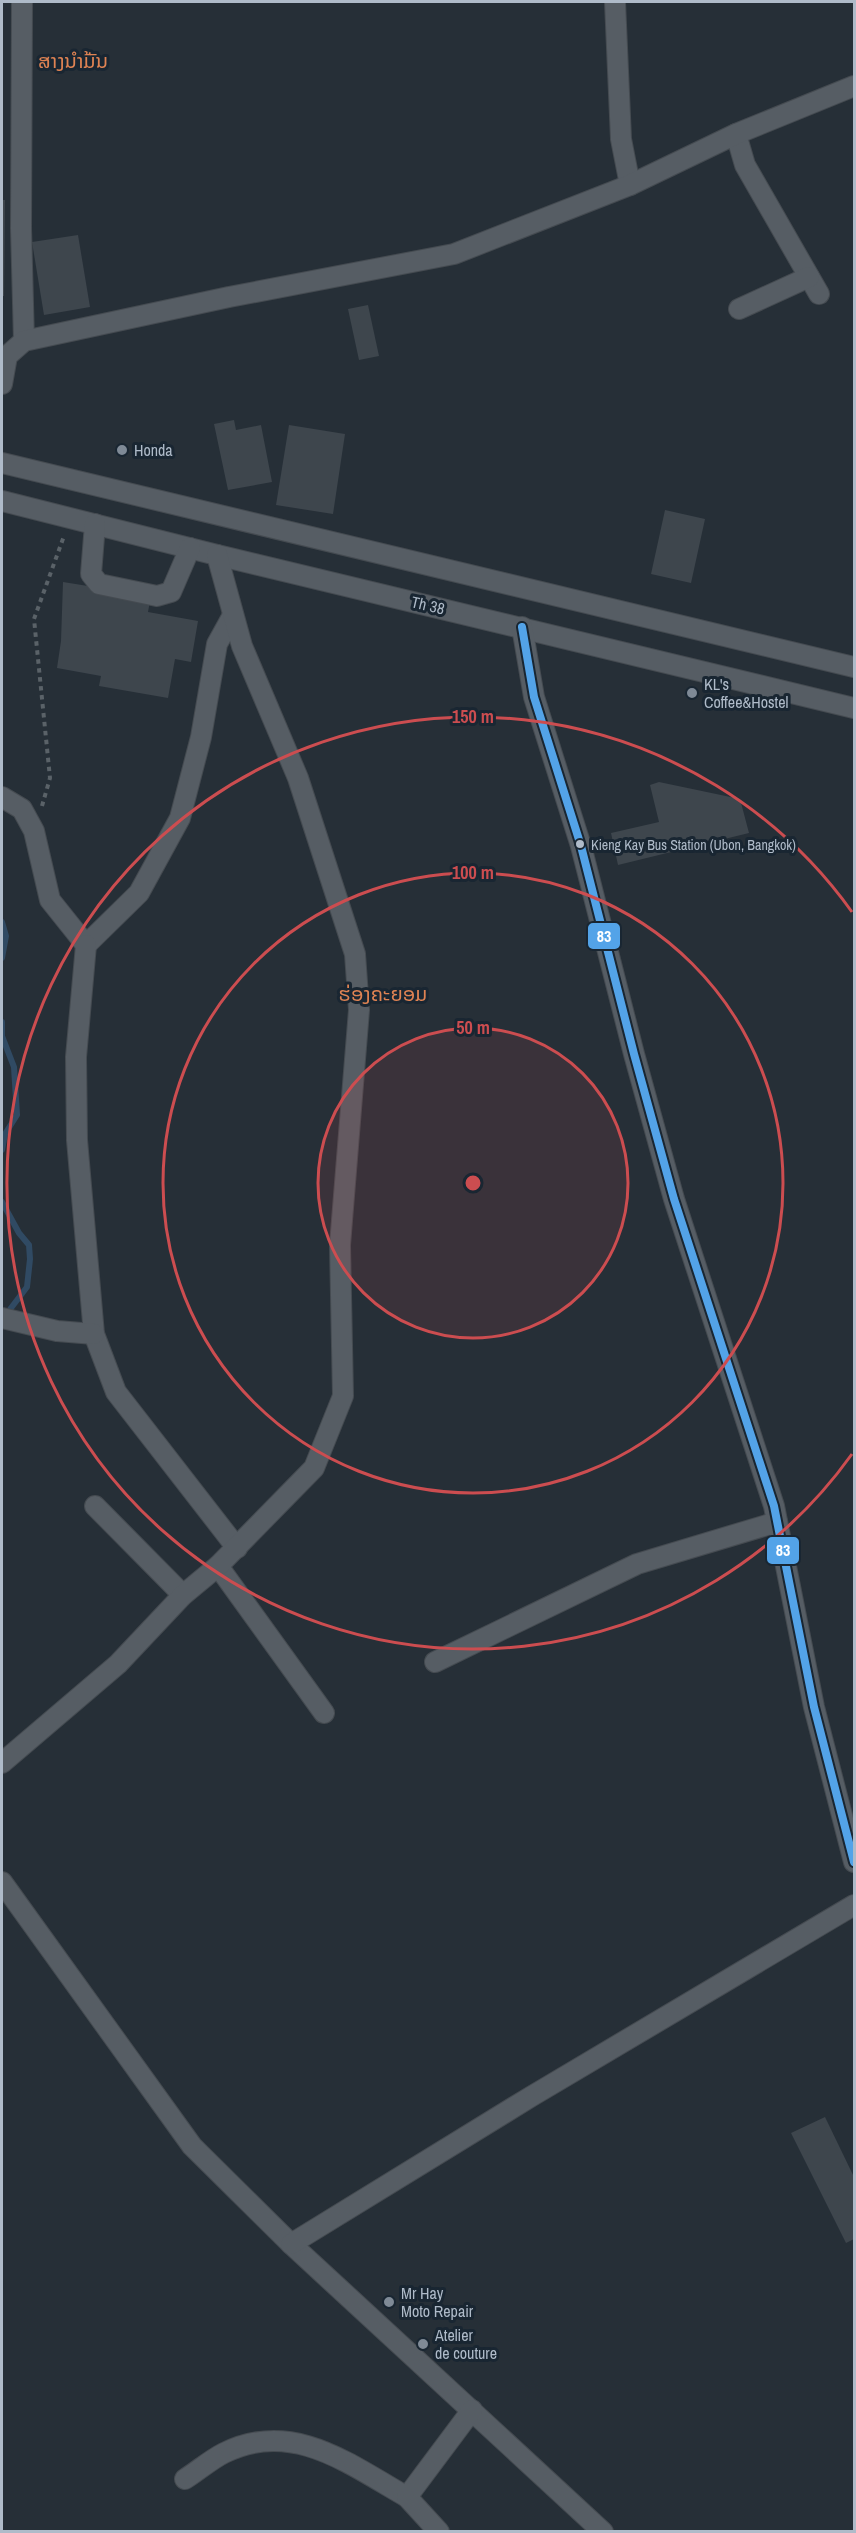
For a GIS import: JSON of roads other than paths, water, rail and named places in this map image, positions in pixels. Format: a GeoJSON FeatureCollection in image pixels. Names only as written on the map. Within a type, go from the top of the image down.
{"type":"FeatureCollection","features":[{"type":"Feature","properties":{"kind":"street"},"geometry":{"type":"LineString","coordinates":[[22,2],[21,228],[24,341]]}},
{"type":"Feature","properties":{"kind":"street"},"geometry":{"type":"LineString","coordinates":[[615,2],[621,139],[630,185]]}},
{"type":"Feature","properties":{"kind":"street"},"geometry":{"type":"LineString","coordinates":[[2,384],[7,356],[24,341],[229,297],[454,254],[630,185],[736,134],[855,86]]}},
{"type":"Feature","properties":{"kind":"street"},"geometry":{"type":"LineString","coordinates":[[736,134],[745,165],[814,285],[739,309]]}},
{"type":"Feature","properties":{"kind":"street"},"geometry":{"type":"LineString","coordinates":[[2,463],[855,667]]}},
{"type":"Feature","properties":{"kind":"street","name":"Th 38"},"geometry":{"type":"LineString","coordinates":[[2,501],[190,549],[855,708]]}},
{"type":"Feature","properties":{"kind":"street"},"geometry":{"type":"LineString","coordinates":[[95,524],[91,574],[99,584],[165,596],[171,592],[190,549]]}},
{"type":"Feature","properties":{"kind":"street"},"geometry":{"type":"LineString","coordinates":[[2,1763],[118,1665],[183,1595],[219,1566],[314,1468],[343,1396],[340,1245],[359,1010],[355,954],[298,778],[242,646],[217,555]]}},
{"type":"Feature","properties":{"kind":"street"},"geometry":{"type":"LineString","coordinates":[[233,615],[218,644],[201,737],[180,818],[139,893],[86,945],[76,1057],[77,1140],[94,1334],[116,1392],[237,1548]]}},
{"type":"Feature","properties":{"kind":"street"},"geometry":{"type":"LineString","coordinates":[[522,627],[534,697],[580,846],[674,1199],[774,1506],[814,1707],[855,1862]]}},
{"type":"Feature","properties":{"kind":"street"},"geometry":{"type":"LineString","coordinates":[[2,797],[22,808],[34,831],[50,900],[86,945]]}},
{"type":"Feature","properties":{"kind":"street"},"geometry":{"type":"LineString","coordinates":[[2,1318],[57,1331],[94,1334]]}},
{"type":"Feature","properties":{"kind":"street"},"geometry":{"type":"LineString","coordinates":[[95,1506],[183,1595]]}},
{"type":"Feature","properties":{"kind":"street"},"geometry":{"type":"LineString","coordinates":[[435,1662],[637,1564],[777,1522]]}},
{"type":"Feature","properties":{"kind":"street"},"geometry":{"type":"LineString","coordinates":[[219,1566],[324,1713]]}},
{"type":"Feature","properties":{"kind":"street"},"geometry":{"type":"LineString","coordinates":[[2,1882],[192,2146],[291,2244],[603,2532]]}},
{"type":"Feature","properties":{"kind":"street"},"geometry":{"type":"LineString","coordinates":[[291,2244],[532,2096],[855,1905]]}},
{"type":"Feature","properties":{"kind":"street"},"geometry":{"type":"LineString","coordinates":[[407,2497],[472,2410]]}},
{"type":"Feature","properties":{"kind":"street"},"geometry":{"type":"LineString","coordinates":[[185,2479],[224,2453],[260,2441],[295,2442],[325,2451],[407,2497],[439,2532]]}},
{"type":"Feature","properties":{"kind":"waterway"},"geometry":{"type":"LineString","coordinates":[[2,922],[6,936],[2,958]]}},
{"type":"Feature","properties":{"kind":"waterway"},"geometry":{"type":"LineString","coordinates":[[2,1022],[2,1036],[14,1067],[17,1115],[5,1134],[2,1150]]}},
{"type":"Feature","properties":{"kind":"waterway"},"geometry":{"type":"LineString","coordinates":[[2,1202],[19,1233],[29,1245],[30,1259],[27,1287],[8,1312]]}},
{"type":"Feature","properties":{"kind":"place","name":"Honda"},"geometry":{"type":"Point","coordinates":[122,450]}},
{"type":"Feature","properties":{"kind":"place","name":"KL's Coffee&Hostel"},"geometry":{"type":"Point","coordinates":[692,693]}},
{"type":"Feature","properties":{"kind":"place","name":"Kieng Kay Bus Station (Ubon, Bangkok)"},"geometry":{"type":"Point","coordinates":[580,844]}},
{"type":"Feature","properties":{"kind":"place","name":"Mr Hay Moto Repair"},"geometry":{"type":"Point","coordinates":[389,2302]}},
{"type":"Feature","properties":{"kind":"place","name":"Atelier de couture"},"geometry":{"type":"Point","coordinates":[423,2344]}},
{"type":"Feature","properties":{"kind":"district","name":"ສາງນຳ້ມັນ"},"geometry":{"type":"Point","coordinates":[73,61]}},
{"type":"Feature","properties":{"kind":"district","name":"ຮ່ອງຄະຍອມ"},"geometry":{"type":"Point","coordinates":[383,994]}}]}
